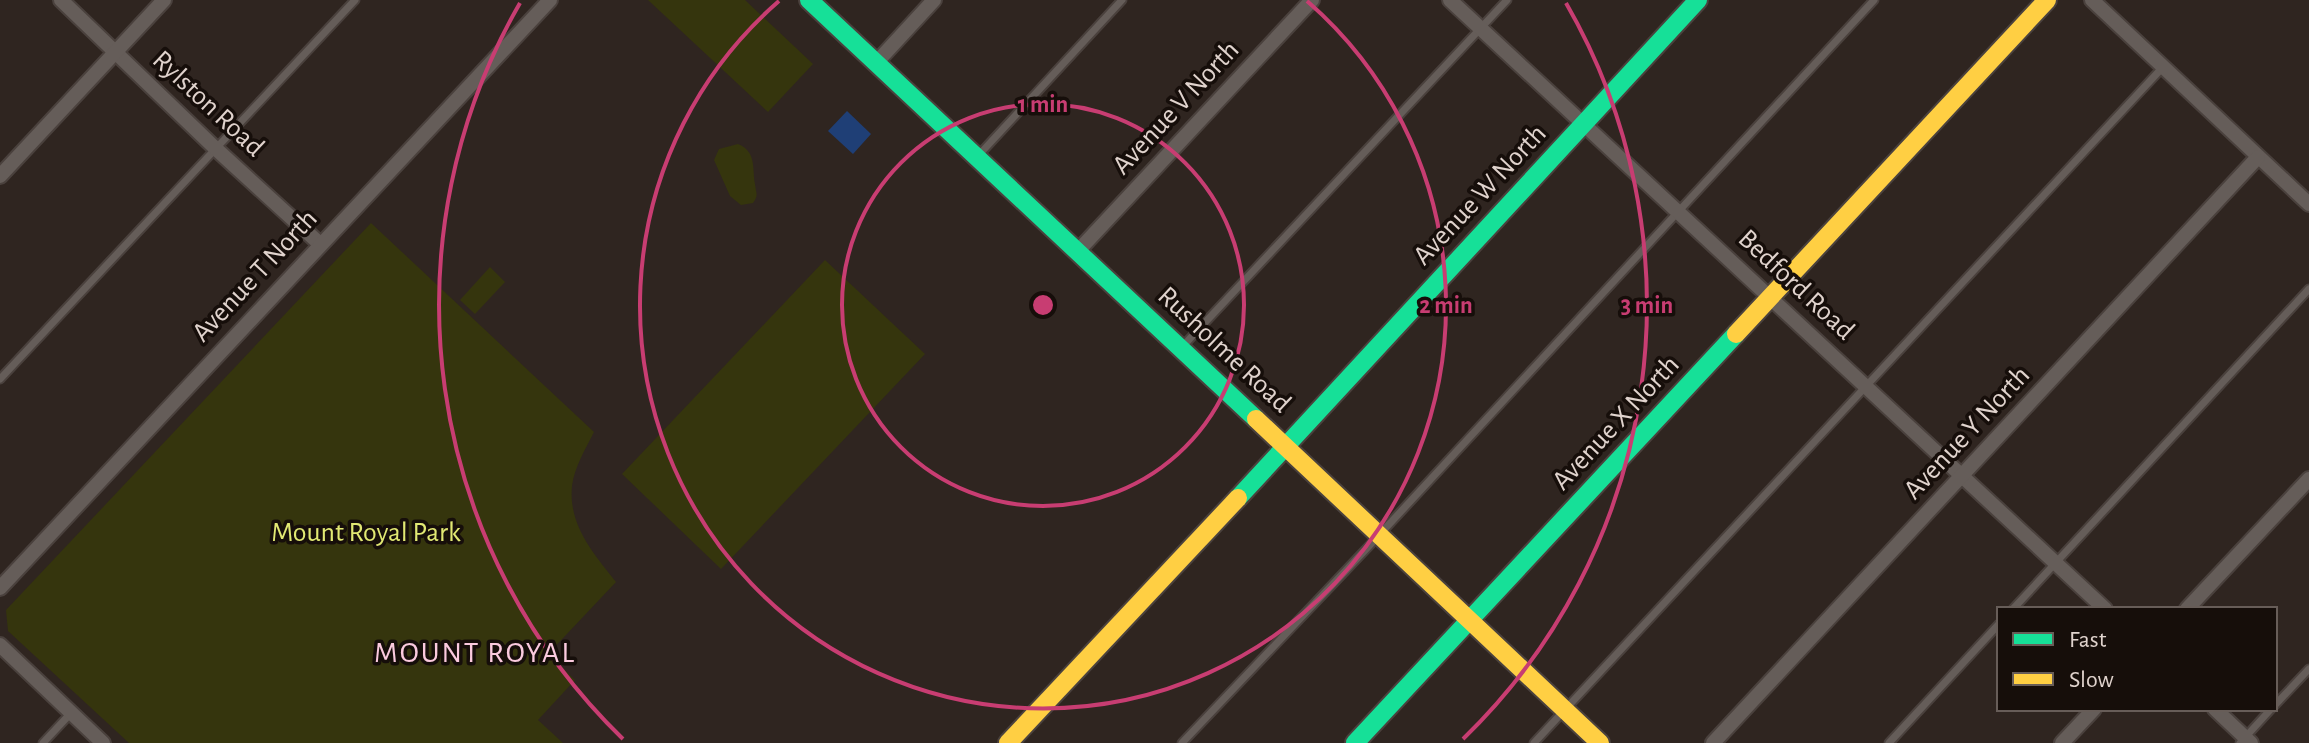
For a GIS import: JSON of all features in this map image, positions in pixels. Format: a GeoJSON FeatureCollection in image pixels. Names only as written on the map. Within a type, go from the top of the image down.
{"type":"FeatureCollection","features":[{"type":"Feature","properties":{"kind":"street","name":"Rylston Road"},"geometry":{"type":"LineString","coordinates":[[61,0],[320,244]]}},
{"type":"Feature","properties":{"kind":"street"},"geometry":{"type":"LineString","coordinates":[[0,176],[164,0]]}},
{"type":"Feature","properties":{"kind":"street","name":"Avenue T North"},"geometry":{"type":"LineString","coordinates":[[0,588],[550,0]]}},
{"type":"Feature","properties":{"kind":"street","name":"Rusholme Road"},"geometry":{"type":"LineString","coordinates":[[809,0],[1600,743]]}},
{"type":"Feature","properties":{"kind":"street"},"geometry":{"type":"LineString","coordinates":[[876,63],[934,0]]}},
{"type":"Feature","properties":{"kind":"street","name":"Avenue V North"},"geometry":{"type":"LineString","coordinates":[[1078,251],[1312,0]]}},
{"type":"Feature","properties":{"kind":"street","name":"Bedford Road"},"geometry":{"type":"LineString","coordinates":[[1450,0],[2103,607]]}},
{"type":"Feature","properties":{"kind":"street","name":"Avenue W North"},"geometry":{"type":"LineString","coordinates":[[1008,743],[1698,0]]}},
{"type":"Feature","properties":{"kind":"street","name":"Avenue X North"},"geometry":{"type":"LineString","coordinates":[[1355,743],[2047,0]]}},
{"type":"Feature","properties":{"kind":"street"},"geometry":{"type":"LineString","coordinates":[[2092,0],[2309,204]]}},
{"type":"Feature","properties":{"kind":"street","name":"Avenue Y North"},"geometry":{"type":"LineString","coordinates":[[1713,743],[2258,157]]}},
{"type":"Feature","properties":{"kind":"street"},"geometry":{"type":"LineString","coordinates":[[2189,607],[2309,479]]}},
{"type":"Feature","properties":{"kind":"street"},"geometry":{"type":"LineString","coordinates":[[0,645],[103,743]]}},
{"type":"Feature","properties":{"kind":"street"},"geometry":{"type":"LineString","coordinates":[[2062,743],[2092,711]]}},
{"type":"Feature","properties":{"kind":"street"},"geometry":{"type":"LineString","coordinates":[[2217,711],[2245,741]]}},
{"type":"Feature","properties":{"kind":"lane"},"geometry":{"type":"LineString","coordinates":[[0,379],[355,0]]}},
{"type":"Feature","properties":{"kind":"lane"},"geometry":{"type":"LineString","coordinates":[[976,158],[1122,0]]}},
{"type":"Feature","properties":{"kind":"lane"},"geometry":{"type":"LineString","coordinates":[[1181,347],[1507,0]]}},
{"type":"Feature","properties":{"kind":"lane"},"geometry":{"type":"LineString","coordinates":[[1182,743],[1874,0]]}},
{"type":"Feature","properties":{"kind":"lane"},"geometry":{"type":"LineString","coordinates":[[1534,743],[2163,67]]}},
{"type":"Feature","properties":{"kind":"lane"},"geometry":{"type":"LineString","coordinates":[[2015,607],[2309,289]]}},
{"type":"Feature","properties":{"kind":"lane"},"geometry":{"type":"LineString","coordinates":[[1889,743],[1997,626]]}},
{"type":"Feature","properties":{"kind":"lane"},"geometry":{"type":"LineString","coordinates":[[2277,703],[2309,669]]}},
{"type":"Feature","properties":{"kind":"lane"},"geometry":{"type":"LineString","coordinates":[[2245,741],[2270,711]]}},
{"type":"Feature","properties":{"kind":"lane"},"geometry":{"type":"LineString","coordinates":[[43,743],[71,713]]}},
{"type":"Feature","properties":{"kind":"green space"},"geometry":{"type":"Polygon","coordinates":[[[648,0],[745,0],[813,64],[768,112],[648,0]]]}},
{"type":"Feature","properties":{"kind":"green space"},"geometry":{"type":"Polygon","coordinates":[[[738,144],[751,156],[757,194],[753,203],[741,205],[730,196],[714,160],[719,149],[738,144]]]}},
{"type":"Feature","properties":{"kind":"green space","name":"Mount Royal Park"},"geometry":{"type":"Polygon","coordinates":[[[371,223],[594,432],[575,472],[572,486],[574,514],[584,538],[616,582],[548,654],[575,680],[538,720],[563,743],[129,743],[8,631],[6,610],[371,223]]]}},
{"type":"Feature","properties":{"kind":"green space"},"geometry":{"type":"Polygon","coordinates":[[[825,260],[925,354],[721,569],[622,474],[825,260]]]}},
{"type":"Feature","properties":{"kind":"green space"},"geometry":{"type":"Polygon","coordinates":[[[490,267],[505,282],[475,314],[460,300],[490,267]]]}},
{"type":"Feature","properties":{"kind":"water"},"geometry":{"type":"Polygon","coordinates":[[[847,111],[871,134],[853,154],[828,131],[847,111]]]}},
{"type":"Feature","properties":{"kind":"traffic: fast"},"geometry":{"type":"LineString","coordinates":[[809,0],[1256,419]]}},
{"type":"Feature","properties":{"kind":"traffic: fast"},"geometry":{"type":"LineString","coordinates":[[1238,498],[1698,0]]}},
{"type":"Feature","properties":{"kind":"traffic: fast"},"geometry":{"type":"LineString","coordinates":[[1355,743],[1736,334]]}},
{"type":"Feature","properties":{"kind":"traffic: slow"},"geometry":{"type":"LineString","coordinates":[[1736,334],[2047,0]]}},
{"type":"Feature","properties":{"kind":"traffic: slow"},"geometry":{"type":"LineString","coordinates":[[1256,419],[1600,743]]}},
{"type":"Feature","properties":{"kind":"traffic: slow"},"geometry":{"type":"LineString","coordinates":[[1008,743],[1238,498]]}},
{"type":"Feature","properties":{"kind":"district","name":"MOUNT ROYAL"},"geometry":{"type":"Point","coordinates":[475,653]}}]}
